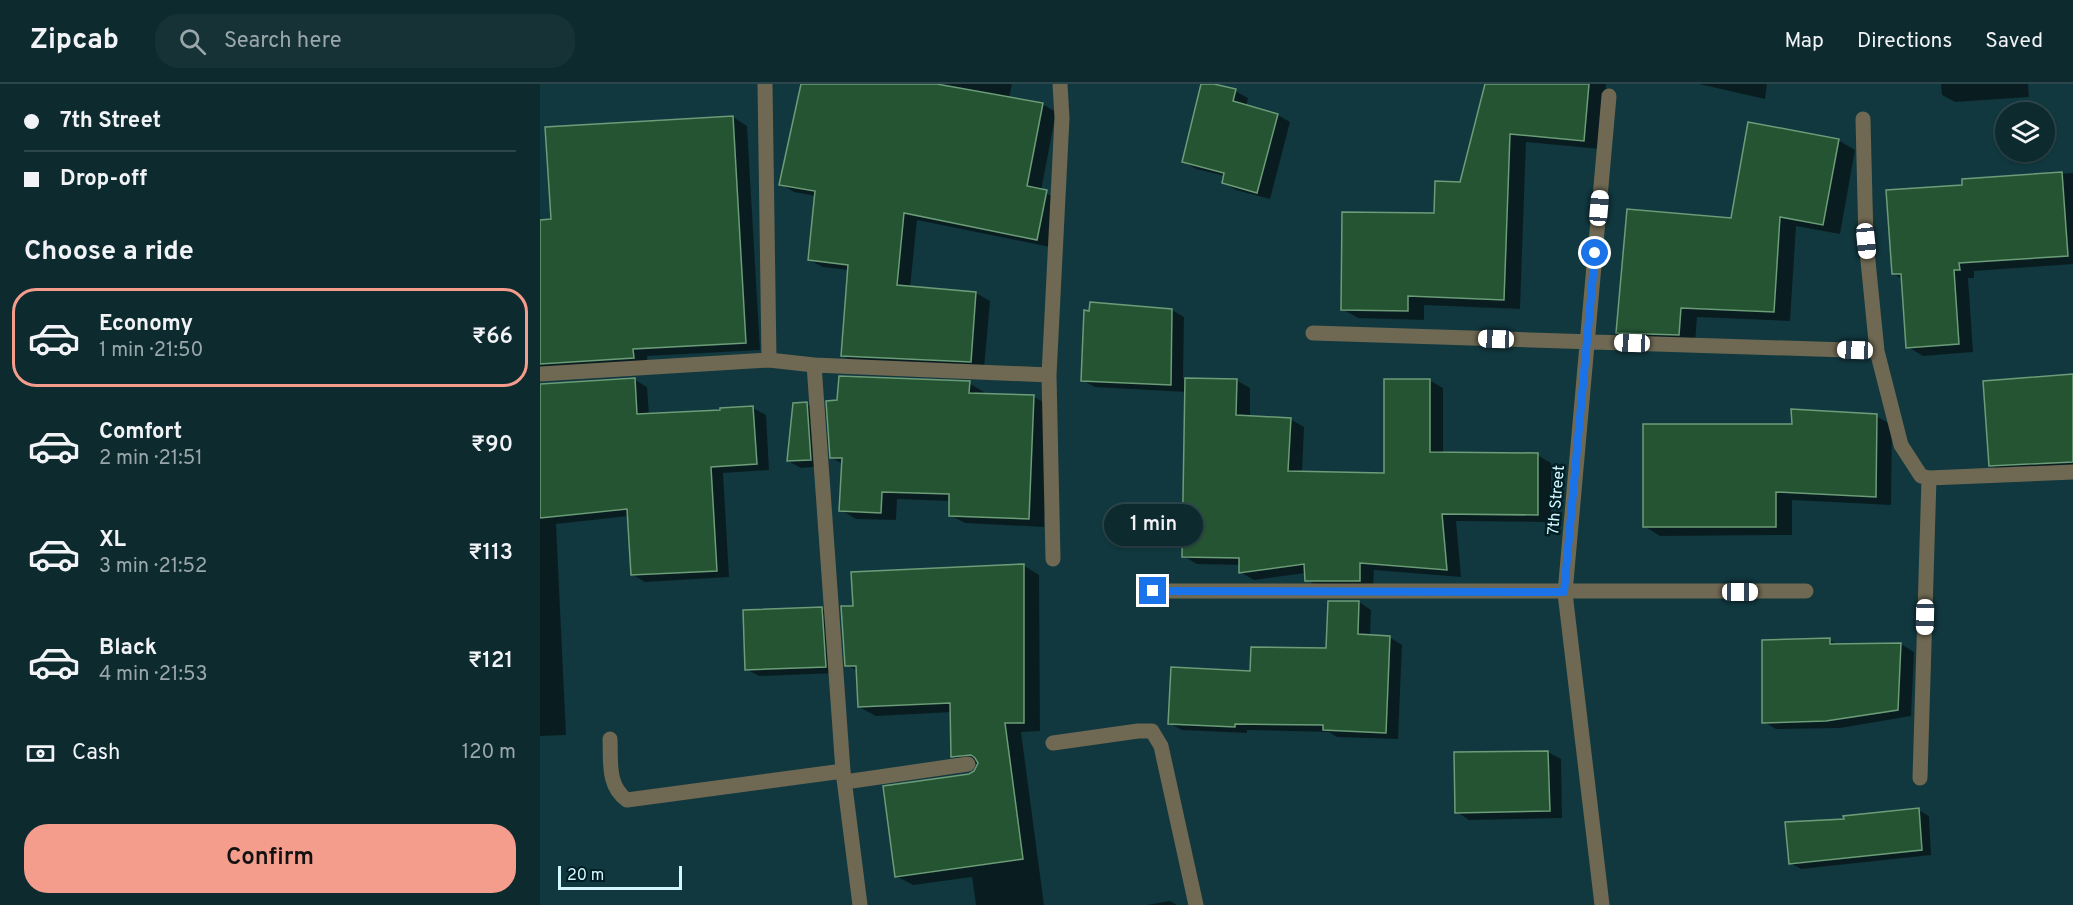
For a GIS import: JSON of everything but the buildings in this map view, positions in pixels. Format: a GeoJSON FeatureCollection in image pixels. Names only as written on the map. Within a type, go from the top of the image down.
{"type":"FeatureCollection","features":[{"type":"Feature","properties":{"kind":"street"},"geometry":{"type":"LineString","coordinates":[[765,84],[769,360]]}},
{"type":"Feature","properties":{"kind":"street"},"geometry":{"type":"LineString","coordinates":[[1053,559],[1049,375],[1062,118],[1060,84]]}},
{"type":"Feature","properties":{"kind":"street","name":"7th Street"},"geometry":{"type":"LineString","coordinates":[[1602,905],[1564,592],[1609,96]]}},
{"type":"Feature","properties":{"kind":"street"},"geometry":{"type":"LineString","coordinates":[[1863,119],[1866,241],[1877,351],[1901,445],[1921,476],[1929,478],[2073,472]]}},
{"type":"Feature","properties":{"kind":"street"},"geometry":{"type":"LineString","coordinates":[[1313,333],[1877,351]]}},
{"type":"Feature","properties":{"kind":"street"},"geometry":{"type":"LineString","coordinates":[[540,374],[769,360],[814,365],[1049,375]]}},
{"type":"Feature","properties":{"kind":"street"},"geometry":{"type":"LineString","coordinates":[[814,365],[844,776],[860,905]]}},
{"type":"Feature","properties":{"kind":"street"},"geometry":{"type":"LineString","coordinates":[[1920,778],[1929,478]]}},
{"type":"Feature","properties":{"kind":"street"},"geometry":{"type":"LineString","coordinates":[[1153,591],[1806,591]]}},
{"type":"Feature","properties":{"kind":"street"},"geometry":{"type":"LineString","coordinates":[[1053,744],[1138,731],[1152,732],[1161,746],[1196,905]]}},
{"type":"Feature","properties":{"kind":"street"},"geometry":{"type":"LineString","coordinates":[[610,739],[613,783],[618,794],[627,800],[968,764]]}},
{"type":"Feature","properties":{"kind":"route"},"geometry":{"type":"LineString","coordinates":[[1153,591],[1564,592],[1595,253]]}}]}
